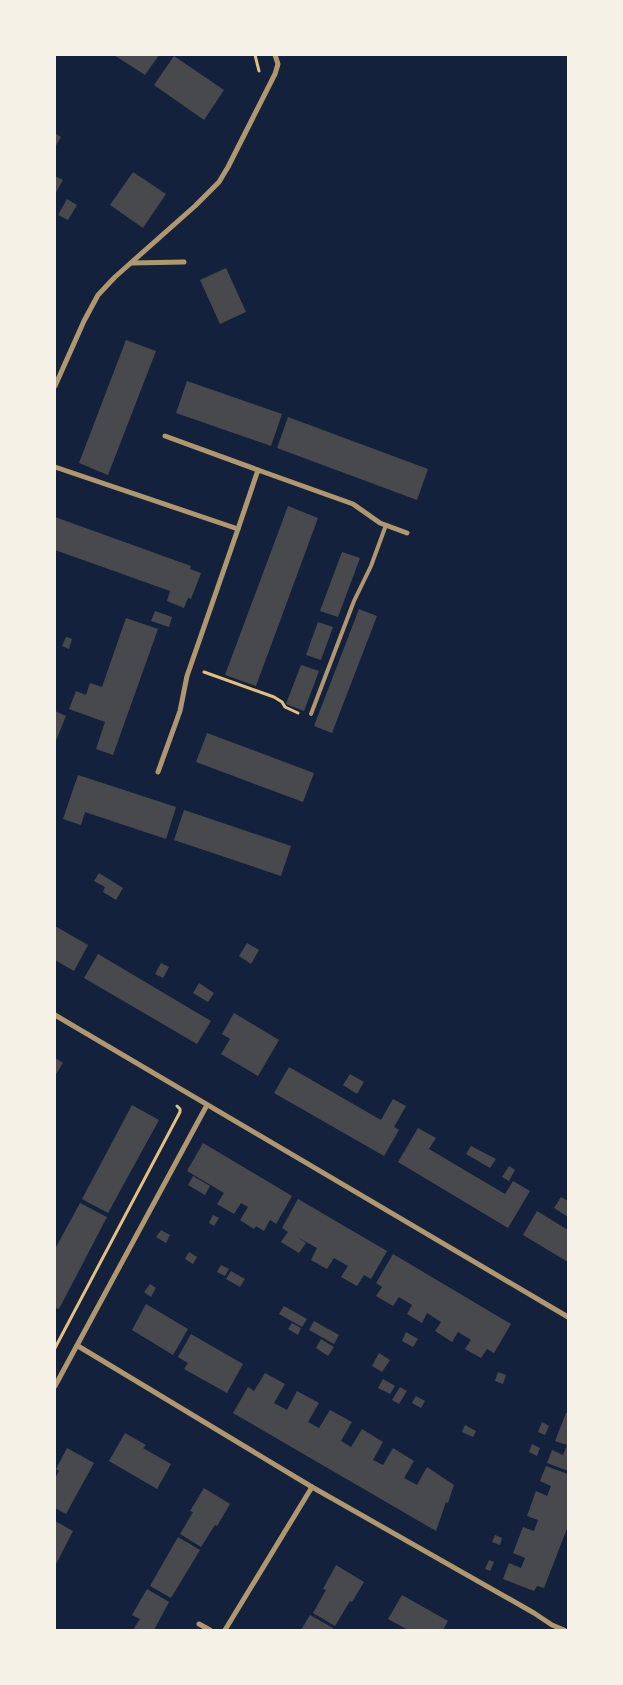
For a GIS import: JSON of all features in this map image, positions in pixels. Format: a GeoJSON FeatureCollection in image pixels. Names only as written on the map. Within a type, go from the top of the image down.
{"type":"FeatureCollection","features":[{"type":"Feature","properties":{"kind":"street"},"geometry":{"type":"LineString","coordinates":[[55,386],[94,303],[103,290],[130,263],[205,197],[224,175],[275,74],[278,64],[275,55]]}},
{"type":"Feature","properties":{"kind":"street"},"geometry":{"type":"LineString","coordinates":[[130,263],[184,262]]}},
{"type":"Feature","properties":{"kind":"street"},"geometry":{"type":"LineString","coordinates":[[165,436],[353,504],[376,521],[407,533]]}},
{"type":"Feature","properties":{"kind":"street"},"geometry":{"type":"LineString","coordinates":[[55,467],[238,530]]}},
{"type":"Feature","properties":{"kind":"street"},"geometry":{"type":"LineString","coordinates":[[158,772],[180,711],[190,667],[258,470]]}},
{"type":"Feature","properties":{"kind":"street"},"geometry":{"type":"LineString","coordinates":[[55,1015],[568,1317]]}},
{"type":"Feature","properties":{"kind":"street"},"geometry":{"type":"LineString","coordinates":[[55,1386],[207,1105]]}},
{"type":"Feature","properties":{"kind":"street"},"geometry":{"type":"LineString","coordinates":[[78,1346],[312,1487],[552,1625],[564,1630],[568,1623]]}},
{"type":"Feature","properties":{"kind":"street"},"geometry":{"type":"LineString","coordinates":[[225,1630],[312,1487]]}},
{"type":"Feature","properties":{"kind":"street"},"geometry":{"type":"LineString","coordinates":[[199,1624],[210,1630]]}},
{"type":"Feature","properties":{"kind":"lane"},"geometry":{"type":"LineString","coordinates":[[311,714],[354,601],[386,525]]}},
{"type":"Feature","properties":{"kind":"path"},"geometry":{"type":"LineString","coordinates":[[255,55],[259,73]]}},
{"type":"Feature","properties":{"kind":"path"},"geometry":{"type":"LineString","coordinates":[[190,667],[274,697],[282,702],[285,707],[302,714]]}},
{"type":"Feature","properties":{"kind":"path"},"geometry":{"type":"LineString","coordinates":[[55,1348],[180,1112],[179,1108],[168,1101]]}},
{"type":"Feature","properties":{"kind":"building"},"geometry":{"type":"Polygon","coordinates":[[[114,55],[159,55],[145,75],[114,55]]]}},
{"type":"Feature","properties":{"kind":"building"},"geometry":{"type":"Polygon","coordinates":[[[174,56],[224,90],[204,120],[154,85],[174,56]]]}},
{"type":"Feature","properties":{"kind":"building"},"geometry":{"type":"Polygon","coordinates":[[[55,133],[61,137],[55,147],[55,133]]]}},
{"type":"Feature","properties":{"kind":"building"},"geometry":{"type":"Polygon","coordinates":[[[133,172],[166,194],[143,228],[110,205],[133,172]]]}},
{"type":"Feature","properties":{"kind":"building"},"geometry":{"type":"Polygon","coordinates":[[[55,176],[63,180],[55,194],[55,176]]]}},
{"type":"Feature","properties":{"kind":"building"},"geometry":{"type":"Polygon","coordinates":[[[67,199],[77,205],[68,220],[58,215],[67,199]]]}},
{"type":"Feature","properties":{"kind":"building"},"geometry":{"type":"Polygon","coordinates":[[[226,268],[246,312],[220,324],[200,280],[226,268]]]}},
{"type":"Feature","properties":{"kind":"building"},"geometry":{"type":"Polygon","coordinates":[[[126,340],[156,351],[108,475],[79,463],[126,340]]]}},
{"type":"Feature","properties":{"kind":"building"},"geometry":{"type":"Polygon","coordinates":[[[187,381],[282,414],[271,446],[176,413],[187,381]]]}},
{"type":"Feature","properties":{"kind":"building"},"geometry":{"type":"Polygon","coordinates":[[[288,417],[428,469],[417,500],[277,448],[288,417]]]}},
{"type":"Feature","properties":{"kind":"building"},"geometry":{"type":"Polygon","coordinates":[[[288,506],[318,518],[256,686],[225,675],[288,506]]]}},
{"type":"Feature","properties":{"kind":"building"},"geometry":{"type":"Polygon","coordinates":[[[55,517],[191,566],[190,569],[201,573],[191,599],[188,598],[184,608],[167,601],[170,591],[55,550],[55,517]]]}},
{"type":"Feature","properties":{"kind":"building"},"geometry":{"type":"Polygon","coordinates":[[[342,552],[360,558],[338,617],[320,611],[342,552]]]}},
{"type":"Feature","properties":{"kind":"building"},"geometry":{"type":"Polygon","coordinates":[[[359,609],[377,616],[332,733],[314,726],[359,609]]]}},
{"type":"Feature","properties":{"kind":"building"},"geometry":{"type":"Polygon","coordinates":[[[155,611],[172,617],[169,627],[151,621],[155,611]]]}},
{"type":"Feature","properties":{"kind":"building"},"geometry":{"type":"Polygon","coordinates":[[[126,618],[158,629],[113,755],[96,749],[105,722],[69,709],[76,691],[86,695],[90,683],[102,687],[126,618]]]}},
{"type":"Feature","properties":{"kind":"building"},"geometry":{"type":"Polygon","coordinates":[[[318,622],[333,627],[321,660],[306,655],[318,622]]]}},
{"type":"Feature","properties":{"kind":"building"},"geometry":{"type":"Polygon","coordinates":[[[66,637],[72,639],[69,649],[62,646],[66,637]]]}},
{"type":"Feature","properties":{"kind":"building"},"geometry":{"type":"Polygon","coordinates":[[[301,665],[319,671],[304,711],[286,704],[301,665]]]}},
{"type":"Feature","properties":{"kind":"building"},"geometry":{"type":"Polygon","coordinates":[[[55,711],[66,716],[55,743],[55,711]]]}},
{"type":"Feature","properties":{"kind":"building"},"geometry":{"type":"Polygon","coordinates":[[[207,733],[314,773],[303,802],[196,762],[207,733]]]}},
{"type":"Feature","properties":{"kind":"building"},"geometry":{"type":"Polygon","coordinates":[[[78,775],[176,807],[166,839],[85,812],[81,825],[63,819],[78,775]]]}},
{"type":"Feature","properties":{"kind":"building"},"geometry":{"type":"Polygon","coordinates":[[[184,810],[291,846],[281,876],[174,840],[184,810]]]}},
{"type":"Feature","properties":{"kind":"building"},"geometry":{"type":"Polygon","coordinates":[[[99,873],[123,888],[116,900],[103,892],[105,887],[94,881],[99,873]]]}},
{"type":"Feature","properties":{"kind":"building"},"geometry":{"type":"Polygon","coordinates":[[[55,926],[88,945],[74,971],[55,960],[55,926]]]}},
{"type":"Feature","properties":{"kind":"building"},"geometry":{"type":"Polygon","coordinates":[[[247,943],[259,950],[251,964],[239,956],[247,943]]]}},
{"type":"Feature","properties":{"kind":"building"},"geometry":{"type":"Polygon","coordinates":[[[98,954],[211,1021],[197,1044],[84,978],[98,954]]]}},
{"type":"Feature","properties":{"kind":"building"},"geometry":{"type":"Polygon","coordinates":[[[161,963],[169,967],[163,978],[155,974],[161,963]]]}},
{"type":"Feature","properties":{"kind":"building"},"geometry":{"type":"Polygon","coordinates":[[[199,983],[214,993],[208,1002],[193,993],[199,983]]]}},
{"type":"Feature","properties":{"kind":"building"},"geometry":{"type":"Polygon","coordinates":[[[234,1013],[279,1040],[258,1076],[221,1054],[230,1039],[222,1034],[234,1013]]]}},
{"type":"Feature","properties":{"kind":"building"},"geometry":{"type":"Polygon","coordinates":[[[55,1058],[63,1063],[55,1076],[55,1058]]]}},
{"type":"Feature","properties":{"kind":"building"},"geometry":{"type":"Polygon","coordinates":[[[289,1067],[381,1120],[393,1099],[406,1106],[394,1127],[399,1130],[384,1156],[274,1093],[289,1067]]]}},
{"type":"Feature","properties":{"kind":"building"},"geometry":{"type":"Polygon","coordinates":[[[350,1074],[364,1082],[357,1094],[343,1085],[350,1074]]]}},
{"type":"Feature","properties":{"kind":"building"},"geometry":{"type":"Polygon","coordinates":[[[132,1105],[159,1120],[108,1213],[82,1199],[132,1105]]]}},
{"type":"Feature","properties":{"kind":"building"},"geometry":{"type":"Polygon","coordinates":[[[418,1128],[436,1138],[429,1149],[505,1194],[513,1181],[530,1191],[508,1228],[398,1162],[418,1128]]]}},
{"type":"Feature","properties":{"kind":"building"},"geometry":{"type":"Polygon","coordinates":[[[203,1143],[292,1196],[276,1224],[270,1220],[264,1231],[256,1226],[254,1229],[240,1220],[248,1207],[241,1203],[234,1214],[217,1204],[224,1193],[187,1171],[203,1143]]]}},
{"type":"Feature","properties":{"kind":"building"},"geometry":{"type":"Polygon","coordinates":[[[471,1146],[496,1159],[490,1168],[466,1154],[471,1146]]]}},
{"type":"Feature","properties":{"kind":"building"},"geometry":{"type":"Polygon","coordinates":[[[509,1166],[515,1170],[509,1181],[502,1177],[509,1166]]]}},
{"type":"Feature","properties":{"kind":"building"},"geometry":{"type":"Polygon","coordinates":[[[193,1176],[210,1186],[205,1195],[188,1185],[193,1176]]]}},
{"type":"Feature","properties":{"kind":"building"},"geometry":{"type":"Polygon","coordinates":[[[561,1197],[568,1201],[568,1217],[554,1208],[561,1197]]]}},
{"type":"Feature","properties":{"kind":"building"},"geometry":{"type":"Polygon","coordinates":[[[298,1199],[387,1251],[371,1279],[364,1275],[357,1286],[341,1277],[348,1266],[334,1258],[327,1269],[311,1260],[317,1248],[297,1237],[306,1243],[299,1253],[281,1242],[288,1232],[282,1228],[298,1199]]]}},
{"type":"Feature","properties":{"kind":"building"},"geometry":{"type":"Polygon","coordinates":[[[80,1203],[107,1217],[59,1309],[55,1308],[55,1249],[80,1203]]]}},
{"type":"Feature","properties":{"kind":"building"},"geometry":{"type":"Polygon","coordinates":[[[537,1211],[568,1230],[568,1262],[523,1235],[537,1211]]]}},
{"type":"Feature","properties":{"kind":"building"},"geometry":{"type":"Polygon","coordinates":[[[213,1215],[219,1218],[214,1226],[209,1223],[213,1215]]]}},
{"type":"Feature","properties":{"kind":"building"},"geometry":{"type":"Polygon","coordinates":[[[161,1230],[170,1235],[166,1243],[156,1237],[161,1230]]]}},
{"type":"Feature","properties":{"kind":"building"},"geometry":{"type":"Polygon","coordinates":[[[189,1252],[197,1257],[193,1264],[185,1259],[189,1252]]]}},
{"type":"Feature","properties":{"kind":"building"},"geometry":{"type":"Polygon","coordinates":[[[393,1254],[511,1324],[494,1353],[487,1349],[481,1358],[465,1349],[471,1340],[458,1332],[452,1342],[435,1331],[441,1322],[427,1313],[422,1323],[407,1314],[412,1305],[399,1297],[393,1306],[376,1296],[382,1287],[376,1283],[393,1254]]]}},
{"type":"Feature","properties":{"kind":"building"},"geometry":{"type":"Polygon","coordinates":[[[221,1265],[229,1269],[225,1276],[217,1272],[221,1265]]]}},
{"type":"Feature","properties":{"kind":"building"},"geometry":{"type":"Polygon","coordinates":[[[231,1271],[245,1279],[240,1287],[226,1279],[231,1271]]]}},
{"type":"Feature","properties":{"kind":"building"},"geometry":{"type":"Polygon","coordinates":[[[150,1284],[156,1288],[151,1297],[144,1292],[150,1284]]]}},
{"type":"Feature","properties":{"kind":"building"},"geometry":{"type":"Polygon","coordinates":[[[146,1304],[188,1329],[173,1355],[132,1330],[146,1304]]]}},
{"type":"Feature","properties":{"kind":"building"},"geometry":{"type":"Polygon","coordinates":[[[284,1306],[307,1319],[302,1327],[279,1314],[284,1306]]]}},
{"type":"Feature","properties":{"kind":"building"},"geometry":{"type":"Polygon","coordinates":[[[314,1321],[339,1335],[334,1344],[309,1330],[314,1321]]]}},
{"type":"Feature","properties":{"kind":"building"},"geometry":{"type":"Polygon","coordinates":[[[292,1323],[301,1328],[298,1335],[288,1329],[292,1323]]]}},
{"type":"Feature","properties":{"kind":"building"},"geometry":{"type":"Polygon","coordinates":[[[406,1332],[418,1339],[413,1347],[402,1341],[406,1332]]]}},
{"type":"Feature","properties":{"kind":"building"},"geometry":{"type":"Polygon","coordinates":[[[191,1334],[243,1364],[227,1393],[184,1369],[188,1363],[178,1357],[191,1334]]]}},
{"type":"Feature","properties":{"kind":"building"},"geometry":{"type":"Polygon","coordinates":[[[321,1339],[334,1347],[328,1356],[316,1348],[321,1339]]]}},
{"type":"Feature","properties":{"kind":"building"},"geometry":{"type":"Polygon","coordinates":[[[379,1353],[390,1360],[382,1372],[372,1366],[379,1353]]]}},
{"type":"Feature","properties":{"kind":"building"},"geometry":{"type":"Polygon","coordinates":[[[498,1372],[506,1375],[503,1384],[495,1381],[498,1372]]]}},
{"type":"Feature","properties":{"kind":"building"},"geometry":{"type":"Polygon","coordinates":[[[265,1373],[285,1384],[274,1403],[287,1410],[297,1391],[319,1403],[308,1422],[319,1428],[330,1410],[352,1422],[341,1441],[351,1447],[362,1429],[383,1442],[373,1460],[383,1465],[393,1448],[414,1461],[404,1478],[417,1485],[427,1467],[454,1485],[436,1531],[233,1413],[248,1387],[254,1391],[265,1373]]]}},
{"type":"Feature","properties":{"kind":"building"},"geometry":{"type":"Polygon","coordinates":[[[383,1379],[395,1386],[390,1394],[378,1388],[383,1379]]]}},
{"type":"Feature","properties":{"kind":"building"},"geometry":{"type":"Polygon","coordinates":[[[400,1387],[407,1391],[399,1404],[392,1400],[400,1387]]]}},
{"type":"Feature","properties":{"kind":"building"},"geometry":{"type":"Polygon","coordinates":[[[416,1396],[425,1401],[421,1408],[412,1403],[416,1396]]]}},
{"type":"Feature","properties":{"kind":"building"},"geometry":{"type":"Polygon","coordinates":[[[566,1413],[568,1413],[568,1471],[547,1463],[552,1450],[563,1455],[567,1445],[555,1441],[566,1413]]]}},
{"type":"Feature","properties":{"kind":"building"},"geometry":{"type":"Polygon","coordinates":[[[542,1422],[549,1426],[545,1435],[538,1432],[542,1422]]]}},
{"type":"Feature","properties":{"kind":"building"},"geometry":{"type":"Polygon","coordinates":[[[465,1425],[476,1431],[473,1437],[462,1432],[465,1425]]]}},
{"type":"Feature","properties":{"kind":"building"},"geometry":{"type":"Polygon","coordinates":[[[125,1433],[146,1445],[143,1448],[171,1464],[157,1489],[109,1461],[125,1433]]]}},
{"type":"Feature","properties":{"kind":"building"},"geometry":{"type":"Polygon","coordinates":[[[532,1444],[540,1448],[537,1456],[529,1452],[532,1444]]]}},
{"type":"Feature","properties":{"kind":"building"},"geometry":{"type":"Polygon","coordinates":[[[67,1448],[94,1463],[66,1514],[55,1508],[55,1478],[59,1471],[56,1469],[67,1448]]]}},
{"type":"Feature","properties":{"kind":"building"},"geometry":{"type":"Polygon","coordinates":[[[546,1466],[568,1474],[568,1526],[544,1588],[537,1586],[534,1591],[503,1579],[509,1563],[521,1568],[525,1558],[513,1553],[523,1527],[534,1531],[538,1520],[527,1516],[536,1491],[547,1496],[551,1486],[540,1481],[546,1466]]]}},
{"type":"Feature","properties":{"kind":"building"},"geometry":{"type":"Polygon","coordinates":[[[204,1488],[230,1504],[217,1526],[215,1525],[201,1547],[180,1534],[193,1512],[190,1511],[204,1488]]]}},
{"type":"Feature","properties":{"kind":"building"},"geometry":{"type":"Polygon","coordinates":[[[55,1521],[73,1531],[55,1566],[55,1521]]]}},
{"type":"Feature","properties":{"kind":"building"},"geometry":{"type":"Polygon","coordinates":[[[495,1535],[502,1538],[500,1545],[492,1542],[495,1535]]]}},
{"type":"Feature","properties":{"kind":"building"},"geometry":{"type":"Polygon","coordinates":[[[178,1537],[200,1550],[171,1598],[150,1586],[178,1537]]]}},
{"type":"Feature","properties":{"kind":"building"},"geometry":{"type":"Polygon","coordinates":[[[489,1560],[494,1562],[490,1571],[485,1569],[489,1560]]]}},
{"type":"Feature","properties":{"kind":"building"},"geometry":{"type":"Polygon","coordinates":[[[336,1565],[364,1582],[335,1626],[313,1613],[326,1590],[323,1589],[336,1565]]]}},
{"type":"Feature","properties":{"kind":"building"},"geometry":{"type":"Polygon","coordinates":[[[147,1589],[169,1602],[154,1630],[133,1630],[140,1619],[132,1615],[147,1589]]]}},
{"type":"Feature","properties":{"kind":"building"},"geometry":{"type":"Polygon","coordinates":[[[402,1595],[448,1621],[443,1630],[408,1630],[388,1619],[402,1595]]]}},
{"type":"Feature","properties":{"kind":"building"},"geometry":{"type":"Polygon","coordinates":[[[310,1615],[333,1628],[332,1630],[301,1630],[310,1615]]]}}]}
